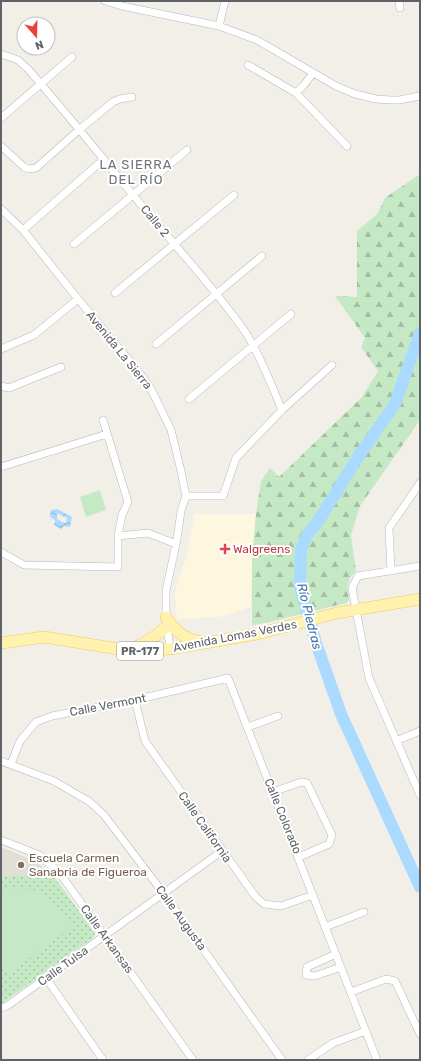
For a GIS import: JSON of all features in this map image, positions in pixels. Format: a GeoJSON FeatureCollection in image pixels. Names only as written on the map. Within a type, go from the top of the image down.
{"type":"FeatureCollection","features":[{"type":"Feature","properties":{"kind":"main road","name":"Avenida Lomas Verdes"},"geometry":{"type":"LineString","coordinates":[[1,643],[44,637],[131,651],[170,649],[257,634],[357,609],[420,599]]}},
{"type":"Feature","properties":{"kind":"main road"},"geometry":{"type":"LineString","coordinates":[[126,650],[144,644],[157,635],[166,621],[184,636],[194,641],[205,643]]}},
{"type":"Feature","properties":{"kind":"street"},"geometry":{"type":"LineString","coordinates":[[104,1],[219,26],[257,40],[336,86],[362,96],[376,99],[398,100],[420,96]]}},
{"type":"Feature","properties":{"kind":"street"},"geometry":{"type":"LineString","coordinates":[[219,26],[225,1]]}},
{"type":"Feature","properties":{"kind":"street","name":"Calle 2"},"geometry":{"type":"LineString","coordinates":[[1,54],[18,60],[28,69],[80,129],[132,194],[216,294],[246,333],[268,374],[282,410]]}},
{"type":"Feature","properties":{"kind":"street"},"geometry":{"type":"LineString","coordinates":[[1,118],[72,57]]}},
{"type":"Feature","properties":{"kind":"street"},"geometry":{"type":"LineString","coordinates":[[248,64],[296,93],[347,146]]}},
{"type":"Feature","properties":{"kind":"street"},"geometry":{"type":"LineString","coordinates":[[296,93],[313,73]]}},
{"type":"Feature","properties":{"kind":"street"},"geometry":{"type":"LineString","coordinates":[[1,146],[24,167],[28,169],[36,168],[113,102],[132,97]]}},
{"type":"Feature","properties":{"kind":"street"},"geometry":{"type":"LineString","coordinates":[[74,244],[132,194],[187,150]]}},
{"type":"Feature","properties":{"kind":"street"},"geometry":{"type":"LineString","coordinates":[[23,230],[104,159]]}},
{"type":"Feature","properties":{"kind":"street"},"geometry":{"type":"LineString","coordinates":[[115,294],[234,195]]}},
{"type":"Feature","properties":{"kind":"street","name":"Avenida La Sierra"},"geometry":{"type":"LineString","coordinates":[[1,209],[23,230],[139,372],[151,389],[171,430],[186,496],[181,511],[166,591],[166,621],[170,649]]}},
{"type":"Feature","properties":{"kind":"street"},"geometry":{"type":"LineString","coordinates":[[156,344],[262,256]]}},
{"type":"Feature","properties":{"kind":"street"},"geometry":{"type":"LineString","coordinates":[[1,349],[34,334],[78,299]]}},
{"type":"Feature","properties":{"kind":"street"},"geometry":{"type":"LineString","coordinates":[[189,399],[291,314]]}},
{"type":"Feature","properties":{"kind":"street"},"geometry":{"type":"LineString","coordinates":[[186,496],[223,496],[236,458],[282,410],[332,364]]}},
{"type":"Feature","properties":{"kind":"street"},"geometry":{"type":"LineString","coordinates":[[1,386],[9,388],[61,367]]}},
{"type":"Feature","properties":{"kind":"street"},"geometry":{"type":"LineString","coordinates":[[1,552],[24,565],[118,568],[118,536],[122,515],[128,502],[103,420]]}},
{"type":"Feature","properties":{"kind":"street"},"geometry":{"type":"LineString","coordinates":[[1,467],[107,434]]}},
{"type":"Feature","properties":{"kind":"street"},"geometry":{"type":"LineString","coordinates":[[391,571],[389,528],[420,483]]}},
{"type":"Feature","properties":{"kind":"street"},"geometry":{"type":"LineString","coordinates":[[118,536],[148,533],[176,544]]}},
{"type":"Feature","properties":{"kind":"street"},"geometry":{"type":"LineString","coordinates":[[420,566],[358,576],[352,588],[369,678],[420,795]]}},
{"type":"Feature","properties":{"kind":"street","name":"Calle Vermont"},"geometry":{"type":"LineString","coordinates":[[11,764],[20,741],[36,722],[52,716],[135,700],[228,678]]}},
{"type":"Feature","properties":{"kind":"street","name":"Calle Colorado"},"geometry":{"type":"LineString","coordinates":[[228,678],[377,1060]]}},
{"type":"Feature","properties":{"kind":"street","name":"Calle California"},"geometry":{"type":"LineString","coordinates":[[135,700],[145,741],[222,852],[255,896],[264,904],[281,906],[313,895]]}},
{"type":"Feature","properties":{"kind":"street"},"geometry":{"type":"LineString","coordinates":[[248,727],[278,716]]}},
{"type":"Feature","properties":{"kind":"street"},"geometry":{"type":"LineString","coordinates":[[396,741],[420,731]]}},
{"type":"Feature","properties":{"kind":"street","name":"Calle Augusta"},"geometry":{"type":"LineString","coordinates":[[1,761],[54,781],[90,802],[104,815],[164,894],[282,1060]]}},
{"type":"Feature","properties":{"kind":"street"},"geometry":{"type":"LineString","coordinates":[[273,792],[301,782],[307,783],[332,835],[329,844],[299,857]]}},
{"type":"Feature","properties":{"kind":"street","name":"Calle Arkansas"},"geometry":{"type":"LineString","coordinates":[[1,840],[39,856],[59,872],[193,1060]]}},
{"type":"Feature","properties":{"kind":"street","name":"Calle Tulsa"},"geometry":{"type":"LineString","coordinates":[[1,1008],[7,1006],[222,852]]}},
{"type":"Feature","properties":{"kind":"street"},"geometry":{"type":"LineString","coordinates":[[325,927],[364,912]]}},
{"type":"Feature","properties":{"kind":"street"},"geometry":{"type":"LineString","coordinates":[[336,954],[307,967],[306,975],[315,976],[341,967]]}},
{"type":"Feature","properties":{"kind":"street"},"geometry":{"type":"LineString","coordinates":[[46,978],[103,1060]]}},
{"type":"Feature","properties":{"kind":"street"},"geometry":{"type":"LineString","coordinates":[[351,992],[386,979],[395,981],[420,1034]]}},
{"type":"Feature","properties":{"kind":"street"},"geometry":{"type":"LineString","coordinates":[[308,1060],[333,1043],[366,1031]]}},
{"type":"Feature","properties":{"kind":"shaded area"},"geometry":{"type":"Polygon","coordinates":[[[195,514],[256,514],[252,560],[251,607],[219,617],[177,619],[175,595],[178,580],[187,554],[195,514]]]}},
{"type":"Feature","properties":{"kind":"shaded area","name":"Escuela Carmen Sanabria de Figueroa"},"geometry":{"type":"Polygon","coordinates":[[[1,847],[35,861],[50,873],[1,877],[1,847]]]}},
{"type":"Feature","properties":{"kind":"green space"},"geometry":{"type":"Polygon","coordinates":[[[420,174],[420,420],[360,506],[351,535],[356,571],[350,578],[348,584],[349,600],[346,603],[252,625],[252,560],[256,514],[261,481],[270,468],[279,477],[362,397],[378,371],[361,347],[365,338],[335,296],[357,297],[357,231],[377,214],[385,198],[420,174]]]}},
{"type":"Feature","properties":{"kind":"green space"},"geometry":{"type":"Polygon","coordinates":[[[100,490],[106,510],[86,517],[80,497],[100,490]]]}},
{"type":"Feature","properties":{"kind":"green space"},"geometry":{"type":"Polygon","coordinates":[[[50,873],[95,933],[93,938],[1,1004],[1,877],[50,873]]]}},
{"type":"Feature","properties":{"kind":"green space"},"geometry":{"type":"Polygon","coordinates":[[[1,890],[34,890],[56,905],[72,927],[8,974],[1,965],[1,890]]]}},
{"type":"Feature","properties":{"kind":"water"},"geometry":{"type":"Polygon","coordinates":[[[57,509],[72,517],[70,527],[63,526],[61,529],[54,525],[55,520],[50,517],[51,510],[57,509]],[[57,514],[57,519],[66,523],[67,518],[57,514]]]}},
{"type":"Feature","properties":{"kind":"waterway","name":"Río Piedras"},"geometry":{"type":"LineString","coordinates":[[420,333],[395,404],[358,457],[319,520],[307,535],[301,550],[300,587],[316,643],[341,714],[420,887]]}},
{"type":"Feature","properties":{"kind":"place","name":"Walgreens"},"geometry":{"type":"Point","coordinates":[225,549]}},
{"type":"Feature","properties":{"kind":"place","name":"Escuela Carmen Sanabria de Figueroa"},"geometry":{"type":"Point","coordinates":[21,865]}},
{"type":"Feature","properties":{"kind":"district","name":"LA SIERRA DEL RÍO"},"geometry":{"type":"Point","coordinates":[136,172]}}]}
